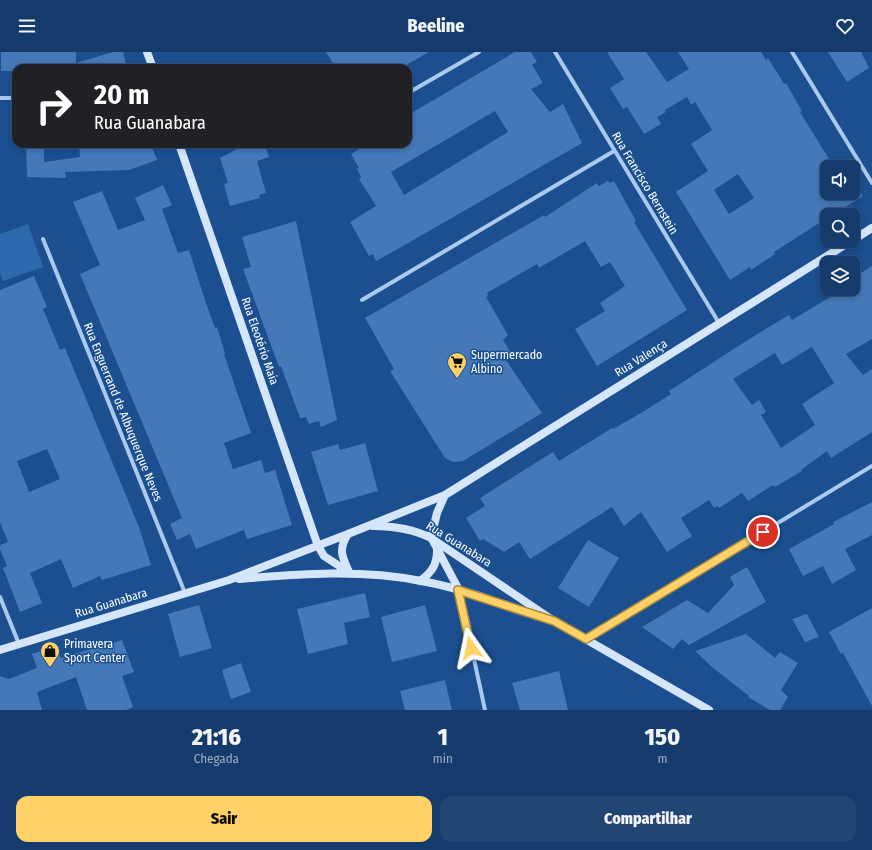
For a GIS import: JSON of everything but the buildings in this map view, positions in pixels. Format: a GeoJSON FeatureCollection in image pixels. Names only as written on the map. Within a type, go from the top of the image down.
{"type":"FeatureCollection","features":[{"type":"Feature","properties":{"kind":"main road"},"geometry":{"type":"LineString","coordinates":[[147,52],[152,64]]}},
{"type":"Feature","properties":{"kind":"main road","name":"Rua Eleotério Maia"},"geometry":{"type":"LineString","coordinates":[[180,148],[318,546]]}},
{"type":"Feature","properties":{"kind":"main road","name":"Rua Valença"},"geometry":{"type":"LineString","coordinates":[[860,235],[872,228]]}},
{"type":"Feature","properties":{"kind":"main road","name":"Rua Valença"},"geometry":{"type":"LineString","coordinates":[[368,526],[444,494],[839,248]]}},
{"type":"Feature","properties":{"kind":"main road"},"geometry":{"type":"LineString","coordinates":[[420,580],[431,572],[437,560],[437,550],[431,538],[437,513],[444,494]]}},
{"type":"Feature","properties":{"kind":"main road","name":"Rua Guanabara"},"geometry":{"type":"LineString","coordinates":[[0,650],[228,580],[368,526],[397,527],[431,538],[554,621],[708,710]]}},
{"type":"Feature","properties":{"kind":"main road"},"geometry":{"type":"LineString","coordinates":[[348,534],[341,550],[342,558],[350,573]]}},
{"type":"Feature","properties":{"kind":"main road"},"geometry":{"type":"LineString","coordinates":[[431,538],[458,590]]}},
{"type":"Feature","properties":{"kind":"main road"},"geometry":{"type":"LineString","coordinates":[[318,546],[324,556],[350,573]]}},
{"type":"Feature","properties":{"kind":"main road","name":"Rua Guanabara"},"geometry":{"type":"LineString","coordinates":[[228,580],[350,573],[420,580],[458,590],[554,621]]}},
{"type":"Feature","properties":{"kind":"street"},"geometry":{"type":"LineString","coordinates":[[412,91],[479,52]]}},
{"type":"Feature","properties":{"kind":"street","name":"Rua Francisco Bernstein"},"geometry":{"type":"LineString","coordinates":[[555,52],[719,323]]}},
{"type":"Feature","properties":{"kind":"street"},"geometry":{"type":"LineString","coordinates":[[792,52],[872,183]]}},
{"type":"Feature","properties":{"kind":"street"},"geometry":{"type":"LineString","coordinates":[[0,98],[12,98]]}},
{"type":"Feature","properties":{"kind":"street"},"geometry":{"type":"LineString","coordinates":[[362,300],[614,151]]}},
{"type":"Feature","properties":{"kind":"street","name":"Rua Enguerrand de Albuquerque Neves"},"geometry":{"type":"LineString","coordinates":[[43,238],[185,593]]}},
{"type":"Feature","properties":{"kind":"street"},"geometry":{"type":"LineString","coordinates":[[586,639],[872,466]]}},
{"type":"Feature","properties":{"kind":"street"},"geometry":{"type":"LineString","coordinates":[[458,590],[485,710]]}},
{"type":"Feature","properties":{"kind":"street"},"geometry":{"type":"LineString","coordinates":[[0,598],[19,644]]}},
{"type":"Feature","properties":{"kind":"shaded area"},"geometry":{"type":"Polygon","coordinates":[[[28,224],[43,267],[3,281],[0,273],[0,234],[28,224]]]}},
{"type":"Feature","properties":{"kind":"place","name":"Supermercado Albino"},"geometry":{"type":"Point","coordinates":[457,379]}},
{"type":"Feature","properties":{"kind":"place","name":"Primavera Sport Center"},"geometry":{"type":"Point","coordinates":[50,668]}},
{"type":"Feature","properties":{"kind":"route"},"geometry":{"type":"LineString","coordinates":[[471,648],[458,590],[554,621],[586,639],[763,532]]}}]}
